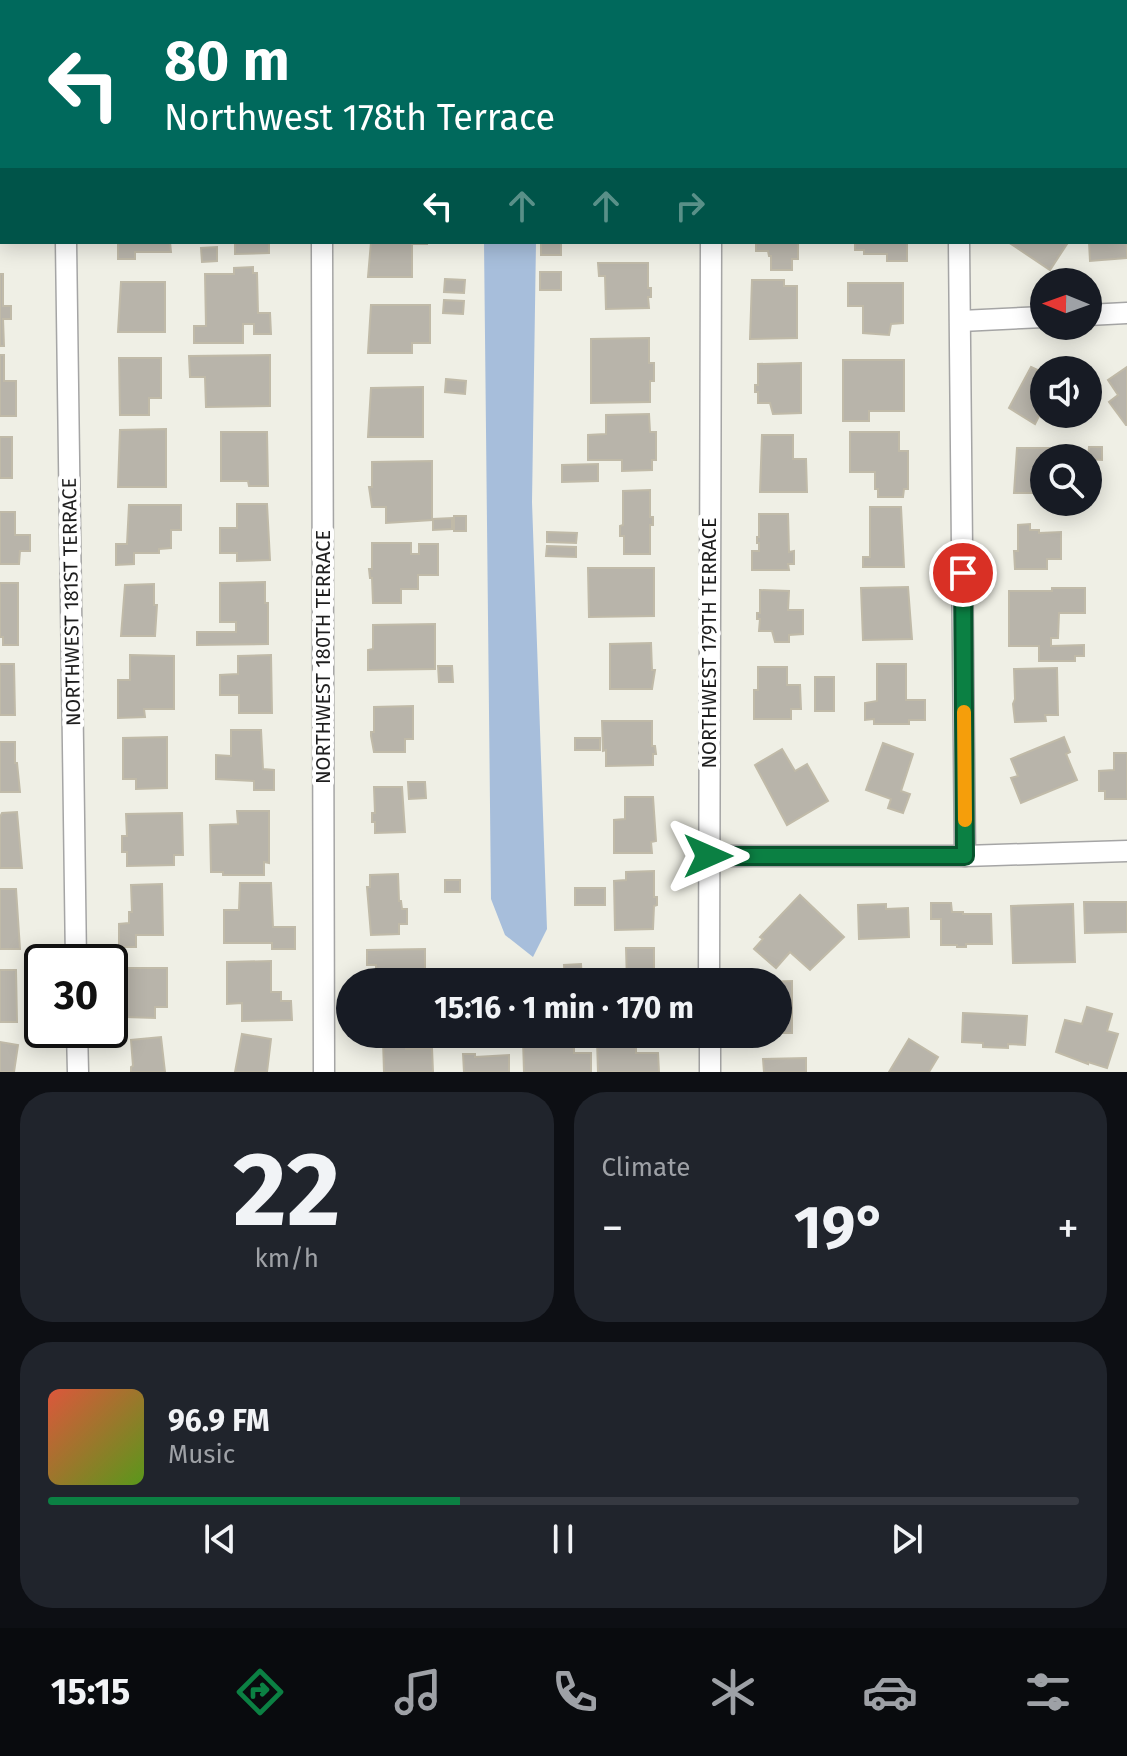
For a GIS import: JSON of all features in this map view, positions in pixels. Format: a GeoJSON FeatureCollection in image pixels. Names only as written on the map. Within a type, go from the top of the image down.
{"type":"FeatureCollection","features":[{"type":"Feature","properties":{"kind":"street","name":"NORTHWEST 181ST TERRACE"},"geometry":{"type":"LineString","coordinates":[[66,244],[76,944]]}},
{"type":"Feature","properties":{"kind":"street","name":"NORTHWEST 180TH TERRACE"},"geometry":{"type":"LineString","coordinates":[[322,244],[324,1072]]}},
{"type":"Feature","properties":{"kind":"street","name":"NORTHWEST 179TH TERRACE"},"geometry":{"type":"LineString","coordinates":[[709,968],[711,244]]}},
{"type":"Feature","properties":{"kind":"street"},"geometry":{"type":"LineString","coordinates":[[959,244],[965,856]]}},
{"type":"Feature","properties":{"kind":"street"},"geometry":{"type":"LineString","coordinates":[[1102,314],[1127,313]]}},
{"type":"Feature","properties":{"kind":"street"},"geometry":{"type":"LineString","coordinates":[[961,321],[1030,318]]}},
{"type":"Feature","properties":{"kind":"street"},"geometry":{"type":"LineString","coordinates":[[708,856],[965,856],[1127,851]]}},
{"type":"Feature","properties":{"kind":"street"},"geometry":{"type":"LineString","coordinates":[[77,1048],[78,1072]]}},
{"type":"Feature","properties":{"kind":"street"},"geometry":{"type":"LineString","coordinates":[[710,1048],[710,1072]]}},
{"type":"Feature","properties":{"kind":"water"},"geometry":{"type":"Polygon","coordinates":[[[484,244],[536,244],[532,502],[547,929],[533,957],[505,935],[491,899],[484,244]]]}},
{"type":"Feature","properties":{"kind":"building"},"geometry":{"type":"Polygon","coordinates":[[[118,244],[170,244],[171,252],[135,252],[135,259],[118,259],[118,244]]]}},
{"type":"Feature","properties":{"kind":"building"},"geometry":{"type":"Polygon","coordinates":[[[235,244],[269,244],[269,253],[235,254],[235,244]]]}},
{"type":"Feature","properties":{"kind":"building"},"geometry":{"type":"Polygon","coordinates":[[[371,244],[412,244],[412,277],[368,277],[371,244]]]}},
{"type":"Feature","properties":{"kind":"building"},"geometry":{"type":"Polygon","coordinates":[[[541,244],[561,244],[561,255],[541,255],[541,244]]]}},
{"type":"Feature","properties":{"kind":"building"},"geometry":{"type":"Polygon","coordinates":[[[756,244],[798,244],[798,259],[792,259],[792,270],[771,270],[768,251],[756,251],[756,244]]]}},
{"type":"Feature","properties":{"kind":"building"},"geometry":{"type":"Polygon","coordinates":[[[855,244],[907,244],[907,261],[887,261],[887,254],[864,254],[864,250],[855,250],[855,244]]]}},
{"type":"Feature","properties":{"kind":"building"},"geometry":{"type":"Polygon","coordinates":[[[1011,244],[1067,244],[1051,268],[1047,268],[1011,244]]]}},
{"type":"Feature","properties":{"kind":"building"},"geometry":{"type":"Polygon","coordinates":[[[1089,244],[1127,244],[1127,258],[1090,261],[1089,244]]]}},
{"type":"Feature","properties":{"kind":"building"},"geometry":{"type":"Polygon","coordinates":[[[217,247],[217,261],[202,262],[201,248],[217,247]]]}},
{"type":"Feature","properties":{"kind":"building"},"geometry":{"type":"Polygon","coordinates":[[[598,263],[648,263],[648,288],[651,288],[649,308],[606,309],[605,276],[599,276],[598,263]]]}},
{"type":"Feature","properties":{"kind":"building"},"geometry":{"type":"Polygon","coordinates":[[[253,267],[253,273],[257,273],[258,313],[270,313],[271,334],[254,334],[254,324],[243,324],[243,343],[194,343],[194,326],[206,326],[205,274],[234,274],[234,268],[253,267]]]}},
{"type":"Feature","properties":{"kind":"building"},"geometry":{"type":"Polygon","coordinates":[[[540,272],[561,272],[561,290],[540,290],[540,272]]]}},
{"type":"Feature","properties":{"kind":"building"},"geometry":{"type":"Polygon","coordinates":[[[0,274],[3,274],[3,306],[11,306],[11,319],[3,319],[4,346],[0,346],[0,274]]]}},
{"type":"Feature","properties":{"kind":"building"},"geometry":{"type":"Polygon","coordinates":[[[445,279],[465,280],[464,293],[444,292],[445,279]]]}},
{"type":"Feature","properties":{"kind":"building"},"geometry":{"type":"Polygon","coordinates":[[[752,280],[784,280],[784,286],[797,286],[797,338],[750,339],[752,280]]]}},
{"type":"Feature","properties":{"kind":"building"},"geometry":{"type":"Polygon","coordinates":[[[121,282],[165,282],[165,332],[118,332],[121,282]]]}},
{"type":"Feature","properties":{"kind":"building"},"geometry":{"type":"Polygon","coordinates":[[[848,283],[903,283],[903,323],[891,324],[889,335],[863,333],[863,306],[848,306],[848,283]]]}},
{"type":"Feature","properties":{"kind":"building"},"geometry":{"type":"Polygon","coordinates":[[[444,300],[464,301],[463,314],[443,313],[444,300]]]}},
{"type":"Feature","properties":{"kind":"building"},"geometry":{"type":"Polygon","coordinates":[[[371,305],[430,305],[430,343],[412,343],[412,353],[368,353],[371,305]]]}},
{"type":"Feature","properties":{"kind":"building"},"geometry":{"type":"Polygon","coordinates":[[[649,338],[649,363],[654,363],[650,402],[591,403],[591,339],[649,338]]]}},
{"type":"Feature","properties":{"kind":"building"},"geometry":{"type":"Polygon","coordinates":[[[0,355],[4,355],[4,381],[16,381],[16,416],[0,416],[0,355]]]}},
{"type":"Feature","properties":{"kind":"building"},"geometry":{"type":"Polygon","coordinates":[[[270,355],[270,406],[206,407],[205,377],[190,377],[189,356],[270,355]]]}},
{"type":"Feature","properties":{"kind":"building"},"geometry":{"type":"Polygon","coordinates":[[[119,358],[161,358],[161,398],[149,398],[149,415],[120,415],[119,358]]]}},
{"type":"Feature","properties":{"kind":"building"},"geometry":{"type":"Polygon","coordinates":[[[843,360],[904,360],[904,411],[869,411],[869,421],[843,421],[843,360]]]}},
{"type":"Feature","properties":{"kind":"building"},"geometry":{"type":"Polygon","coordinates":[[[801,363],[801,413],[773,414],[770,403],[758,403],[755,385],[758,385],[758,364],[801,363]]]}},
{"type":"Feature","properties":{"kind":"building"},"geometry":{"type":"Polygon","coordinates":[[[1127,367],[1126,425],[1109,402],[1118,395],[1108,380],[1127,367]]]}},
{"type":"Feature","properties":{"kind":"building"},"geometry":{"type":"Polygon","coordinates":[[[1030,369],[1030,421],[1009,408],[1030,369]]]}},
{"type":"Feature","properties":{"kind":"building"},"geometry":{"type":"Polygon","coordinates":[[[446,379],[466,381],[465,394],[445,392],[446,379]]]}},
{"type":"Feature","properties":{"kind":"building"},"geometry":{"type":"Polygon","coordinates":[[[423,387],[423,437],[368,437],[371,388],[423,387]]]}},
{"type":"Feature","properties":{"kind":"building"},"geometry":{"type":"Polygon","coordinates":[[[649,414],[650,432],[656,432],[656,460],[652,460],[652,470],[622,471],[622,460],[588,460],[588,435],[606,434],[606,415],[649,414]]]}},
{"type":"Feature","properties":{"kind":"building"},"geometry":{"type":"Polygon","coordinates":[[[166,429],[166,487],[118,487],[120,430],[166,429]]]}},
{"type":"Feature","properties":{"kind":"building"},"geometry":{"type":"Polygon","coordinates":[[[221,432],[267,432],[268,486],[249,486],[248,481],[221,481],[221,432]]]}},
{"type":"Feature","properties":{"kind":"building"},"geometry":{"type":"Polygon","coordinates":[[[850,432],[899,432],[899,451],[908,451],[908,489],[904,489],[903,497],[878,497],[875,472],[850,472],[850,432]]]}},
{"type":"Feature","properties":{"kind":"building"},"geometry":{"type":"Polygon","coordinates":[[[762,435],[793,435],[793,459],[806,459],[807,492],[760,492],[762,435]]]}},
{"type":"Feature","properties":{"kind":"building"},"geometry":{"type":"Polygon","coordinates":[[[0,437],[12,437],[12,478],[0,478],[0,437]]]}},
{"type":"Feature","properties":{"kind":"building"},"geometry":{"type":"Polygon","coordinates":[[[1017,448],[1030,448],[1030,493],[1014,493],[1017,448]]]}},
{"type":"Feature","properties":{"kind":"building"},"geometry":{"type":"Polygon","coordinates":[[[432,461],[432,520],[386,523],[386,507],[372,507],[369,487],[372,487],[372,462],[432,461]]]}},
{"type":"Feature","properties":{"kind":"building"},"geometry":{"type":"Polygon","coordinates":[[[598,464],[598,481],[562,482],[562,465],[598,464]]]}},
{"type":"Feature","properties":{"kind":"building"},"geometry":{"type":"Polygon","coordinates":[[[650,490],[653,525],[650,525],[650,554],[624,554],[624,536],[620,536],[623,491],[650,490]]]}},
{"type":"Feature","properties":{"kind":"building"},"geometry":{"type":"Polygon","coordinates":[[[237,504],[267,504],[270,560],[237,561],[237,553],[220,553],[220,528],[237,528],[237,504]]]}},
{"type":"Feature","properties":{"kind":"building"},"geometry":{"type":"Polygon","coordinates":[[[129,505],[181,505],[181,530],[171,530],[171,548],[159,549],[159,553],[134,553],[134,564],[116,565],[116,544],[127,544],[129,505]]]}},
{"type":"Feature","properties":{"kind":"building"},"geometry":{"type":"Polygon","coordinates":[[[870,507],[901,507],[904,567],[863,567],[863,557],[870,557],[870,507]]]}},
{"type":"Feature","properties":{"kind":"building"},"geometry":{"type":"Polygon","coordinates":[[[0,512],[15,512],[15,535],[30,535],[30,551],[20,551],[19,564],[0,564],[0,512]]]}},
{"type":"Feature","properties":{"kind":"building"},"geometry":{"type":"Polygon","coordinates":[[[759,514],[788,514],[789,552],[794,551],[794,564],[788,564],[789,570],[752,570],[752,551],[759,551],[759,514]]]}},
{"type":"Feature","properties":{"kind":"building"},"geometry":{"type":"Polygon","coordinates":[[[454,516],[466,516],[466,531],[454,531],[454,516]]]}},
{"type":"Feature","properties":{"kind":"building"},"geometry":{"type":"Polygon","coordinates":[[[452,518],[452,529],[433,530],[433,519],[452,518]]]}},
{"type":"Feature","properties":{"kind":"building"},"geometry":{"type":"Polygon","coordinates":[[[1030,524],[1030,530],[1039,530],[1039,533],[1061,532],[1061,559],[1047,559],[1047,569],[1015,569],[1018,525],[1030,524]]]}},
{"type":"Feature","properties":{"kind":"building"},"geometry":{"type":"Polygon","coordinates":[[[547,532],[577,533],[576,543],[547,542],[547,532]]]}},
{"type":"Feature","properties":{"kind":"building"},"geometry":{"type":"Polygon","coordinates":[[[372,543],[411,543],[411,554],[419,554],[419,544],[438,544],[438,575],[418,575],[418,589],[401,589],[401,603],[373,603],[369,569],[372,569],[372,543]]]}},
{"type":"Feature","properties":{"kind":"building"},"geometry":{"type":"Polygon","coordinates":[[[547,546],[576,547],[576,557],[546,556],[547,546]]]}},
{"type":"Feature","properties":{"kind":"building"},"geometry":{"type":"Polygon","coordinates":[[[588,568],[654,568],[654,616],[589,617],[588,568]]]}},
{"type":"Feature","properties":{"kind":"building"},"geometry":{"type":"Polygon","coordinates":[[[265,582],[268,644],[197,645],[197,632],[236,632],[236,622],[220,622],[220,583],[265,582]]]}},
{"type":"Feature","properties":{"kind":"building"},"geometry":{"type":"Polygon","coordinates":[[[0,583],[18,583],[18,645],[3,645],[3,637],[0,637],[0,583]]]}},
{"type":"Feature","properties":{"kind":"building"},"geometry":{"type":"Polygon","coordinates":[[[154,584],[154,605],[157,605],[155,636],[121,636],[125,585],[154,584]]]}},
{"type":"Feature","properties":{"kind":"building"},"geometry":{"type":"Polygon","coordinates":[[[908,587],[912,639],[863,640],[861,588],[908,587]]]}},
{"type":"Feature","properties":{"kind":"building"},"geometry":{"type":"Polygon","coordinates":[[[1052,588],[1085,588],[1085,613],[1059,613],[1058,638],[1051,638],[1051,646],[1084,645],[1084,656],[1075,656],[1075,661],[1039,661],[1039,646],[1009,646],[1009,591],[1052,591],[1052,588]]]}},
{"type":"Feature","properties":{"kind":"building"},"geometry":{"type":"Polygon","coordinates":[[[760,590],[789,591],[788,610],[803,610],[803,634],[789,635],[789,642],[775,642],[772,631],[759,631],[757,613],[760,613],[760,590]]]}},
{"type":"Feature","properties":{"kind":"building"},"geometry":{"type":"Polygon","coordinates":[[[435,624],[435,669],[368,670],[368,650],[373,649],[373,625],[435,624]]]}},
{"type":"Feature","properties":{"kind":"building"},"geometry":{"type":"Polygon","coordinates":[[[651,643],[652,670],[655,670],[652,689],[610,689],[610,644],[651,643]]]}},
{"type":"Feature","properties":{"kind":"building"},"geometry":{"type":"Polygon","coordinates":[[[130,655],[174,656],[174,709],[144,709],[145,717],[118,718],[118,680],[130,680],[130,655]]]}},
{"type":"Feature","properties":{"kind":"building"},"geometry":{"type":"Polygon","coordinates":[[[271,655],[272,713],[239,713],[239,695],[220,695],[220,675],[238,674],[238,656],[271,655]]]}},
{"type":"Feature","properties":{"kind":"building"},"geometry":{"type":"Polygon","coordinates":[[[0,664],[14,664],[15,715],[0,715],[0,664]]]}},
{"type":"Feature","properties":{"kind":"building"},"geometry":{"type":"Polygon","coordinates":[[[877,664],[906,664],[906,700],[925,700],[925,720],[909,720],[909,724],[874,724],[874,719],[865,720],[865,703],[877,701],[877,664]]]}},
{"type":"Feature","properties":{"kind":"building"},"geometry":{"type":"Polygon","coordinates":[[[438,666],[452,666],[453,682],[439,682],[438,666]]]}},
{"type":"Feature","properties":{"kind":"building"},"geometry":{"type":"Polygon","coordinates":[[[758,667],[787,667],[787,685],[800,685],[801,709],[791,709],[791,719],[754,719],[758,667]]]}},
{"type":"Feature","properties":{"kind":"building"},"geometry":{"type":"Polygon","coordinates":[[[1057,668],[1058,715],[1045,715],[1046,721],[1015,722],[1014,669],[1057,668]]]}},
{"type":"Feature","properties":{"kind":"building"},"geometry":{"type":"Polygon","coordinates":[[[815,677],[834,677],[834,711],[815,711],[815,677]]]}},
{"type":"Feature","properties":{"kind":"building"},"geometry":{"type":"Polygon","coordinates":[[[413,706],[413,739],[405,739],[405,752],[374,752],[371,732],[374,732],[374,707],[413,706]]]}},
{"type":"Feature","properties":{"kind":"building"},"geometry":{"type":"Polygon","coordinates":[[[602,721],[652,721],[652,746],[655,746],[656,754],[653,754],[653,765],[606,766],[602,721]]]}},
{"type":"Feature","properties":{"kind":"building"},"geometry":{"type":"Polygon","coordinates":[[[231,730],[261,730],[263,769],[274,770],[274,790],[254,790],[254,781],[216,779],[216,755],[231,756],[231,730]]]}},
{"type":"Feature","properties":{"kind":"building"},"geometry":{"type":"Polygon","coordinates":[[[167,737],[167,788],[136,789],[136,779],[123,779],[123,738],[167,737]]]}},
{"type":"Feature","properties":{"kind":"building"},"geometry":{"type":"Polygon","coordinates":[[[1064,737],[1070,752],[1066,754],[1077,780],[1021,803],[1011,778],[1018,776],[1011,759],[1064,737]]]}},
{"type":"Feature","properties":{"kind":"building"},"geometry":{"type":"Polygon","coordinates":[[[575,738],[600,738],[600,750],[575,750],[575,738]]]}},
{"type":"Feature","properties":{"kind":"building"},"geometry":{"type":"Polygon","coordinates":[[[0,742],[15,742],[20,792],[0,792],[0,742]]]}},
{"type":"Feature","properties":{"kind":"building"},"geometry":{"type":"Polygon","coordinates":[[[883,743],[913,754],[901,791],[910,794],[903,813],[888,808],[891,799],[866,790],[883,743]]]}},
{"type":"Feature","properties":{"kind":"building"},"geometry":{"type":"Polygon","coordinates":[[[782,749],[795,771],[807,764],[828,801],[787,825],[755,765],[782,749]]]}},
{"type":"Feature","properties":{"kind":"building"},"geometry":{"type":"Polygon","coordinates":[[[1114,753],[1127,753],[1127,799],[1105,799],[1105,791],[1099,791],[1099,771],[1114,770],[1114,753]]]}},
{"type":"Feature","properties":{"kind":"building"},"geometry":{"type":"Polygon","coordinates":[[[408,782],[425,782],[426,798],[409,799],[408,782]]]}},
{"type":"Feature","properties":{"kind":"building"},"geometry":{"type":"Polygon","coordinates":[[[374,787],[402,787],[405,832],[375,833],[375,822],[372,822],[372,813],[375,813],[374,787]]]}},
{"type":"Feature","properties":{"kind":"building"},"geometry":{"type":"Polygon","coordinates":[[[625,797],[653,797],[656,841],[651,842],[652,853],[614,853],[614,820],[625,819],[625,797]]]}},
{"type":"Feature","properties":{"kind":"building"},"geometry":{"type":"Polygon","coordinates":[[[237,811],[269,811],[269,863],[264,862],[264,875],[211,872],[210,825],[238,824],[237,811]]]}},
{"type":"Feature","properties":{"kind":"building"},"geometry":{"type":"Polygon","coordinates":[[[17,812],[22,868],[0,868],[0,817],[2,813],[17,812]]]}},
{"type":"Feature","properties":{"kind":"building"},"geometry":{"type":"Polygon","coordinates":[[[182,813],[183,855],[174,855],[174,865],[127,866],[127,852],[122,852],[122,836],[127,836],[126,814],[182,813]]]}},
{"type":"Feature","properties":{"kind":"building"},"geometry":{"type":"Polygon","coordinates":[[[654,871],[657,905],[654,906],[653,929],[615,930],[614,881],[626,880],[626,872],[654,871]]]}},
{"type":"Feature","properties":{"kind":"building"},"geometry":{"type":"Polygon","coordinates":[[[398,874],[399,901],[402,909],[407,909],[407,924],[399,924],[399,934],[371,935],[367,887],[370,887],[370,875],[398,874]]]}},
{"type":"Feature","properties":{"kind":"building"},"geometry":{"type":"Polygon","coordinates":[[[445,880],[460,880],[460,892],[445,892],[445,880]]]}},
{"type":"Feature","properties":{"kind":"building"},"geometry":{"type":"Polygon","coordinates":[[[240,883],[271,883],[273,927],[295,927],[295,949],[272,949],[272,943],[224,943],[224,910],[239,910],[240,883]]]}},
{"type":"Feature","properties":{"kind":"building"},"geometry":{"type":"Polygon","coordinates":[[[162,884],[163,935],[136,935],[136,947],[119,944],[119,924],[129,923],[129,912],[132,912],[131,885],[162,884]]]}},
{"type":"Feature","properties":{"kind":"building"},"geometry":{"type":"Polygon","coordinates":[[[575,888],[605,888],[605,905],[575,905],[575,888]]]}},
{"type":"Feature","properties":{"kind":"building"},"geometry":{"type":"Polygon","coordinates":[[[0,889],[16,889],[20,949],[0,949],[0,889]]]}},
{"type":"Feature","properties":{"kind":"building"},"geometry":{"type":"Polygon","coordinates":[[[800,895],[844,937],[810,970],[790,952],[776,968],[754,949],[763,939],[760,937],[800,895]]]}},
{"type":"Feature","properties":{"kind":"building"},"geometry":{"type":"Polygon","coordinates":[[[1084,902],[1127,902],[1127,932],[1085,933],[1084,902]]]}},
{"type":"Feature","properties":{"kind":"building"},"geometry":{"type":"Polygon","coordinates":[[[931,903],[951,903],[952,912],[991,914],[992,944],[966,944],[966,947],[941,945],[941,919],[931,919],[931,903]]]}},
{"type":"Feature","properties":{"kind":"building"},"geometry":{"type":"Polygon","coordinates":[[[886,904],[886,909],[908,908],[909,937],[859,939],[858,905],[886,904]]]}},
{"type":"Feature","properties":{"kind":"building"},"geometry":{"type":"Polygon","coordinates":[[[1073,904],[1075,962],[1013,963],[1011,906],[1073,904]]]}},
{"type":"Feature","properties":{"kind":"building"},"geometry":{"type":"Polygon","coordinates":[[[626,948],[654,948],[654,968],[627,968],[626,948]]]}},
{"type":"Feature","properties":{"kind":"building"},"geometry":{"type":"Polygon","coordinates":[[[425,949],[425,968],[376,968],[376,965],[367,965],[367,950],[425,949]]]}},
{"type":"Feature","properties":{"kind":"building"},"geometry":{"type":"Polygon","coordinates":[[[271,961],[271,992],[281,992],[281,1001],[291,1001],[292,1020],[242,1021],[242,1003],[227,1004],[227,962],[271,961]]]}},
{"type":"Feature","properties":{"kind":"building"},"geometry":{"type":"Polygon","coordinates":[[[581,964],[581,968],[564,968],[564,965],[581,964]]]}},
{"type":"Feature","properties":{"kind":"building"},"geometry":{"type":"Polygon","coordinates":[[[128,968],[167,968],[167,1007],[155,1007],[155,1018],[128,1017],[128,968]]]}},
{"type":"Feature","properties":{"kind":"building"},"geometry":{"type":"Polygon","coordinates":[[[0,970],[16,970],[17,1022],[0,1022],[0,970]]]}},
{"type":"Feature","properties":{"kind":"building"},"geometry":{"type":"Polygon","coordinates":[[[1087,1007],[1112,1014],[1107,1031],[1118,1034],[1107,1068],[1056,1052],[1065,1020],[1082,1024],[1087,1007]]]}},
{"type":"Feature","properties":{"kind":"building"},"geometry":{"type":"Polygon","coordinates":[[[963,1013],[1027,1016],[1025,1045],[983,1047],[983,1043],[962,1042],[963,1013]]]}},
{"type":"Feature","properties":{"kind":"building"},"geometry":{"type":"Polygon","coordinates":[[[242,1034],[271,1039],[267,1072],[235,1072],[242,1034]]]}},
{"type":"Feature","properties":{"kind":"building"},"geometry":{"type":"Polygon","coordinates":[[[161,1037],[165,1072],[131,1072],[131,1040],[161,1037]]]}},
{"type":"Feature","properties":{"kind":"building"},"geometry":{"type":"Polygon","coordinates":[[[909,1039],[938,1057],[929,1072],[889,1072],[909,1039]]]}},
{"type":"Feature","properties":{"kind":"building"},"geometry":{"type":"Polygon","coordinates":[[[0,1042],[18,1045],[14,1072],[0,1072],[0,1042]]]}},
{"type":"Feature","properties":{"kind":"building"},"geometry":{"type":"Polygon","coordinates":[[[383,1048],[432,1048],[433,1072],[384,1072],[383,1048]]]}},
{"type":"Feature","properties":{"kind":"building"},"geometry":{"type":"Polygon","coordinates":[[[523,1048],[574,1048],[574,1053],[591,1053],[591,1072],[524,1072],[523,1048]]]}},
{"type":"Feature","properties":{"kind":"building"},"geometry":{"type":"Polygon","coordinates":[[[597,1048],[636,1048],[636,1053],[658,1053],[659,1072],[598,1072],[597,1048]]]}},
{"type":"Feature","properties":{"kind":"building"},"geometry":{"type":"Polygon","coordinates":[[[463,1054],[475,1054],[475,1057],[509,1055],[509,1072],[464,1072],[463,1054]]]}},
{"type":"Feature","properties":{"kind":"building"},"geometry":{"type":"Polygon","coordinates":[[[806,1058],[806,1072],[764,1072],[763,1059],[806,1058]]]}},
{"type":"Feature","properties":{"kind":"slow traffic"},"geometry":{"type":"LineString","coordinates":[[964,712],[965,820]]}},
{"type":"Feature","properties":{"kind":"route"},"geometry":{"type":"LineString","coordinates":[[708,856],[965,856],[963,573]]}}]}
